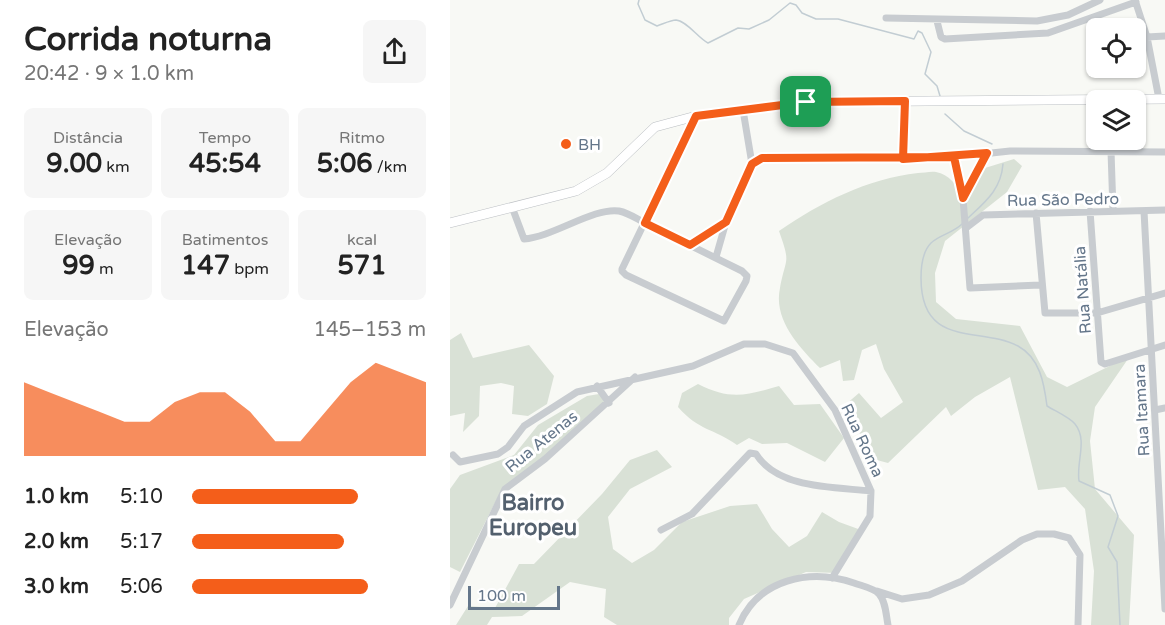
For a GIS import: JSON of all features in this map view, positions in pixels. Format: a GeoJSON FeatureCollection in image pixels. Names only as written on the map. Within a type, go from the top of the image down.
{"type":"FeatureCollection","features":[{"type":"Feature","properties":{"kind":"main road"},"geometry":{"type":"LineString","coordinates":[[450,223],[576,190],[607,173],[655,127],[696,116],[806,102],[1162,99]]}},
{"type":"Feature","properties":{"kind":"street"},"geometry":{"type":"LineString","coordinates":[[886,18],[937,21],[1037,21],[1068,15],[1100,0]]}},
{"type":"Feature","properties":{"kind":"street"},"geometry":{"type":"LineString","coordinates":[[937,21],[941,37],[945,39],[1037,33],[1065,28],[1136,1],[1162,99]]}},
{"type":"Feature","properties":{"kind":"street"},"geometry":{"type":"LineString","coordinates":[[1037,21],[1037,33]]}},
{"type":"Feature","properties":{"kind":"street"},"geometry":{"type":"LineString","coordinates":[[1147,37],[1165,36]]}},
{"type":"Feature","properties":{"kind":"street"},"geometry":{"type":"LineString","coordinates":[[903,159],[905,101]]}},
{"type":"Feature","properties":{"kind":"street"},"geometry":{"type":"LineString","coordinates":[[716,257],[726,222],[752,164],[743,110]]}},
{"type":"Feature","properties":{"kind":"street"},"geometry":{"type":"LineString","coordinates":[[512,207],[524,239],[543,235],[604,213],[619,211],[645,223],[690,245],[716,257],[747,275],[725,319],[720,320],[626,275],[622,269],[645,223],[696,116]]}},
{"type":"Feature","properties":{"kind":"street"},"geometry":{"type":"LineString","coordinates":[[752,164],[762,158],[903,159],[1028,151],[1165,152]]}},
{"type":"Feature","properties":{"kind":"street"},"geometry":{"type":"LineString","coordinates":[[1111,151],[1113,211]]}},
{"type":"Feature","properties":{"kind":"street"},"geometry":{"type":"LineString","coordinates":[[963,198],[987,153]]}},
{"type":"Feature","properties":{"kind":"street"},"geometry":{"type":"LineString","coordinates":[[954,157],[963,198],[970,288],[1040,285]]}},
{"type":"Feature","properties":{"kind":"street","name":"Rua Itamara"},"geometry":{"type":"LineString","coordinates":[[1144,210],[1155,410],[1161,464],[1165,609]]}},
{"type":"Feature","properties":{"kind":"street","name":"Rua São Pedro"},"geometry":{"type":"LineString","coordinates":[[966,228],[984,215],[1165,210]]}},
{"type":"Feature","properties":{"kind":"street","name":"Rua Natália"},"geometry":{"type":"LineString","coordinates":[[1090,211],[1100,360],[1105,364],[1152,350]]}},
{"type":"Feature","properties":{"kind":"street"},"geometry":{"type":"LineString","coordinates":[[1036,213],[1040,285],[1046,314],[1097,313],[1165,293]]}},
{"type":"Feature","properties":{"kind":"street"},"geometry":{"type":"LineString","coordinates":[[690,245],[726,222]]}},
{"type":"Feature","properties":{"kind":"street","name":"Rua Roma"},"geometry":{"type":"LineString","coordinates":[[634,377],[693,366],[744,344],[765,344],[793,353],[835,410],[871,491],[870,516],[832,578]]}},
{"type":"Feature","properties":{"kind":"street"},"geometry":{"type":"LineString","coordinates":[[1152,350],[1165,345]]}},
{"type":"Feature","properties":{"kind":"street"},"geometry":{"type":"LineString","coordinates":[[453,455],[460,462],[498,454],[508,447],[524,426],[577,392],[634,377]]}},
{"type":"Feature","properties":{"kind":"street","name":"Rua Atenas"},"geometry":{"type":"LineString","coordinates":[[450,605],[505,489],[609,403],[634,377]]}},
{"type":"Feature","properties":{"kind":"street"},"geometry":{"type":"LineString","coordinates":[[597,386],[609,403]]}},
{"type":"Feature","properties":{"kind":"street"},"geometry":{"type":"LineString","coordinates":[[1155,410],[1165,408]]}},
{"type":"Feature","properties":{"kind":"street"},"geometry":{"type":"LineString","coordinates":[[661,530],[692,513],[749,454],[756,454],[770,471],[786,478],[871,491]]}},
{"type":"Feature","properties":{"kind":"street"},"geometry":{"type":"LineString","coordinates":[[739,625],[752,601],[765,590],[790,579],[813,576],[832,578],[877,591],[891,598],[902,599],[929,595],[962,581],[1022,540],[1037,534],[1054,534],[1069,538],[1080,555],[1078,625]]}},
{"type":"Feature","properties":{"kind":"street"},"geometry":{"type":"LineString","coordinates":[[877,591],[883,599],[888,625]]}},
{"type":"Feature","properties":{"kind":"shaded area"},"geometry":{"type":"Polygon","coordinates":[[[1014,159],[1022,166],[1007,192],[945,241],[935,273],[936,302],[956,319],[1020,326],[1047,377],[1067,387],[1130,356],[1095,407],[1090,441],[1095,489],[1134,535],[1129,625],[1091,625],[1094,571],[1085,509],[1065,487],[1038,490],[1010,377],[975,397],[951,416],[946,407],[888,463],[873,459],[845,405],[859,393],[881,418],[903,402],[884,369],[876,344],[862,350],[854,380],[843,381],[840,360],[820,368],[804,352],[784,322],[780,311],[780,288],[786,256],[779,231],[795,220],[828,201],[863,186],[918,173],[941,173],[952,181],[963,195],[985,168],[1014,159]]]}},
{"type":"Feature","properties":{"kind":"shaded area"},"geometry":{"type":"Polygon","coordinates":[[[461,333],[473,358],[529,345],[554,376],[547,404],[528,416],[512,414],[514,386],[501,383],[480,386],[479,416],[463,432],[465,413],[450,416],[450,340],[461,333]]]}},
{"type":"Feature","properties":{"kind":"shaded area"},"geometry":{"type":"Polygon","coordinates":[[[698,384],[719,392],[738,395],[779,386],[794,405],[820,404],[844,438],[825,462],[787,443],[762,444],[749,438],[737,445],[693,421],[678,407],[682,393],[698,384]]]}},
{"type":"Feature","properties":{"kind":"shaded area"},"geometry":{"type":"Polygon","coordinates":[[[599,394],[605,399],[601,409],[500,493],[460,572],[450,567],[450,489],[460,475],[514,455],[538,425],[587,396],[599,394]]]}},
{"type":"Feature","properties":{"kind":"shaded area"},"geometry":{"type":"Polygon","coordinates":[[[657,450],[672,467],[630,489],[608,517],[613,549],[632,563],[654,550],[682,522],[730,506],[757,504],[772,529],[789,547],[807,536],[822,512],[839,522],[861,530],[839,573],[806,572],[744,599],[729,618],[729,625],[617,625],[604,617],[606,589],[570,582],[522,616],[492,617],[487,625],[456,625],[468,606],[495,608],[519,564],[534,564],[602,494],[630,460],[657,450]]]}},
{"type":"Feature","properties":{"kind":"waterway"},"geometry":{"type":"LineString","coordinates":[[639,0],[638,4],[645,20],[657,26],[674,20],[680,21],[708,43],[738,28],[749,29],[769,20],[790,3],[796,5],[802,13],[816,19],[838,19],[914,39],[918,31],[922,33],[931,52],[925,74],[937,86],[940,96]]}},
{"type":"Feature","properties":{"kind":"waterway"},"geometry":{"type":"LineString","coordinates":[[945,114],[964,131],[992,144]]}},
{"type":"Feature","properties":{"kind":"waterway"},"geometry":{"type":"LineString","coordinates":[[967,219],[986,201],[995,188],[1002,173],[1003,164]]}},
{"type":"Feature","properties":{"kind":"waterway"},"geometry":{"type":"LineString","coordinates":[[962,224],[934,240],[928,247],[921,274],[924,300],[931,316],[942,325],[955,331],[1003,340],[1025,351],[1040,372],[1047,406],[1066,417],[1079,430],[1081,437],[1079,481],[1110,495],[1118,516],[1108,547],[1117,562],[1120,625]]}},
{"type":"Feature","properties":{"kind":"place","name":"BH"},"geometry":{"type":"Point","coordinates":[566,144]}},
{"type":"Feature","properties":{"kind":"district","name":"Bairro Europeu"},"geometry":{"type":"Point","coordinates":[533,514]}},
{"type":"Feature","properties":{"kind":"route"},"geometry":{"type":"LineString","coordinates":[[806,102],[696,116],[645,223],[690,245],[726,222],[752,164],[762,158],[903,159],[954,157],[963,198],[987,153],[903,159],[905,101],[806,102]]}}]}
